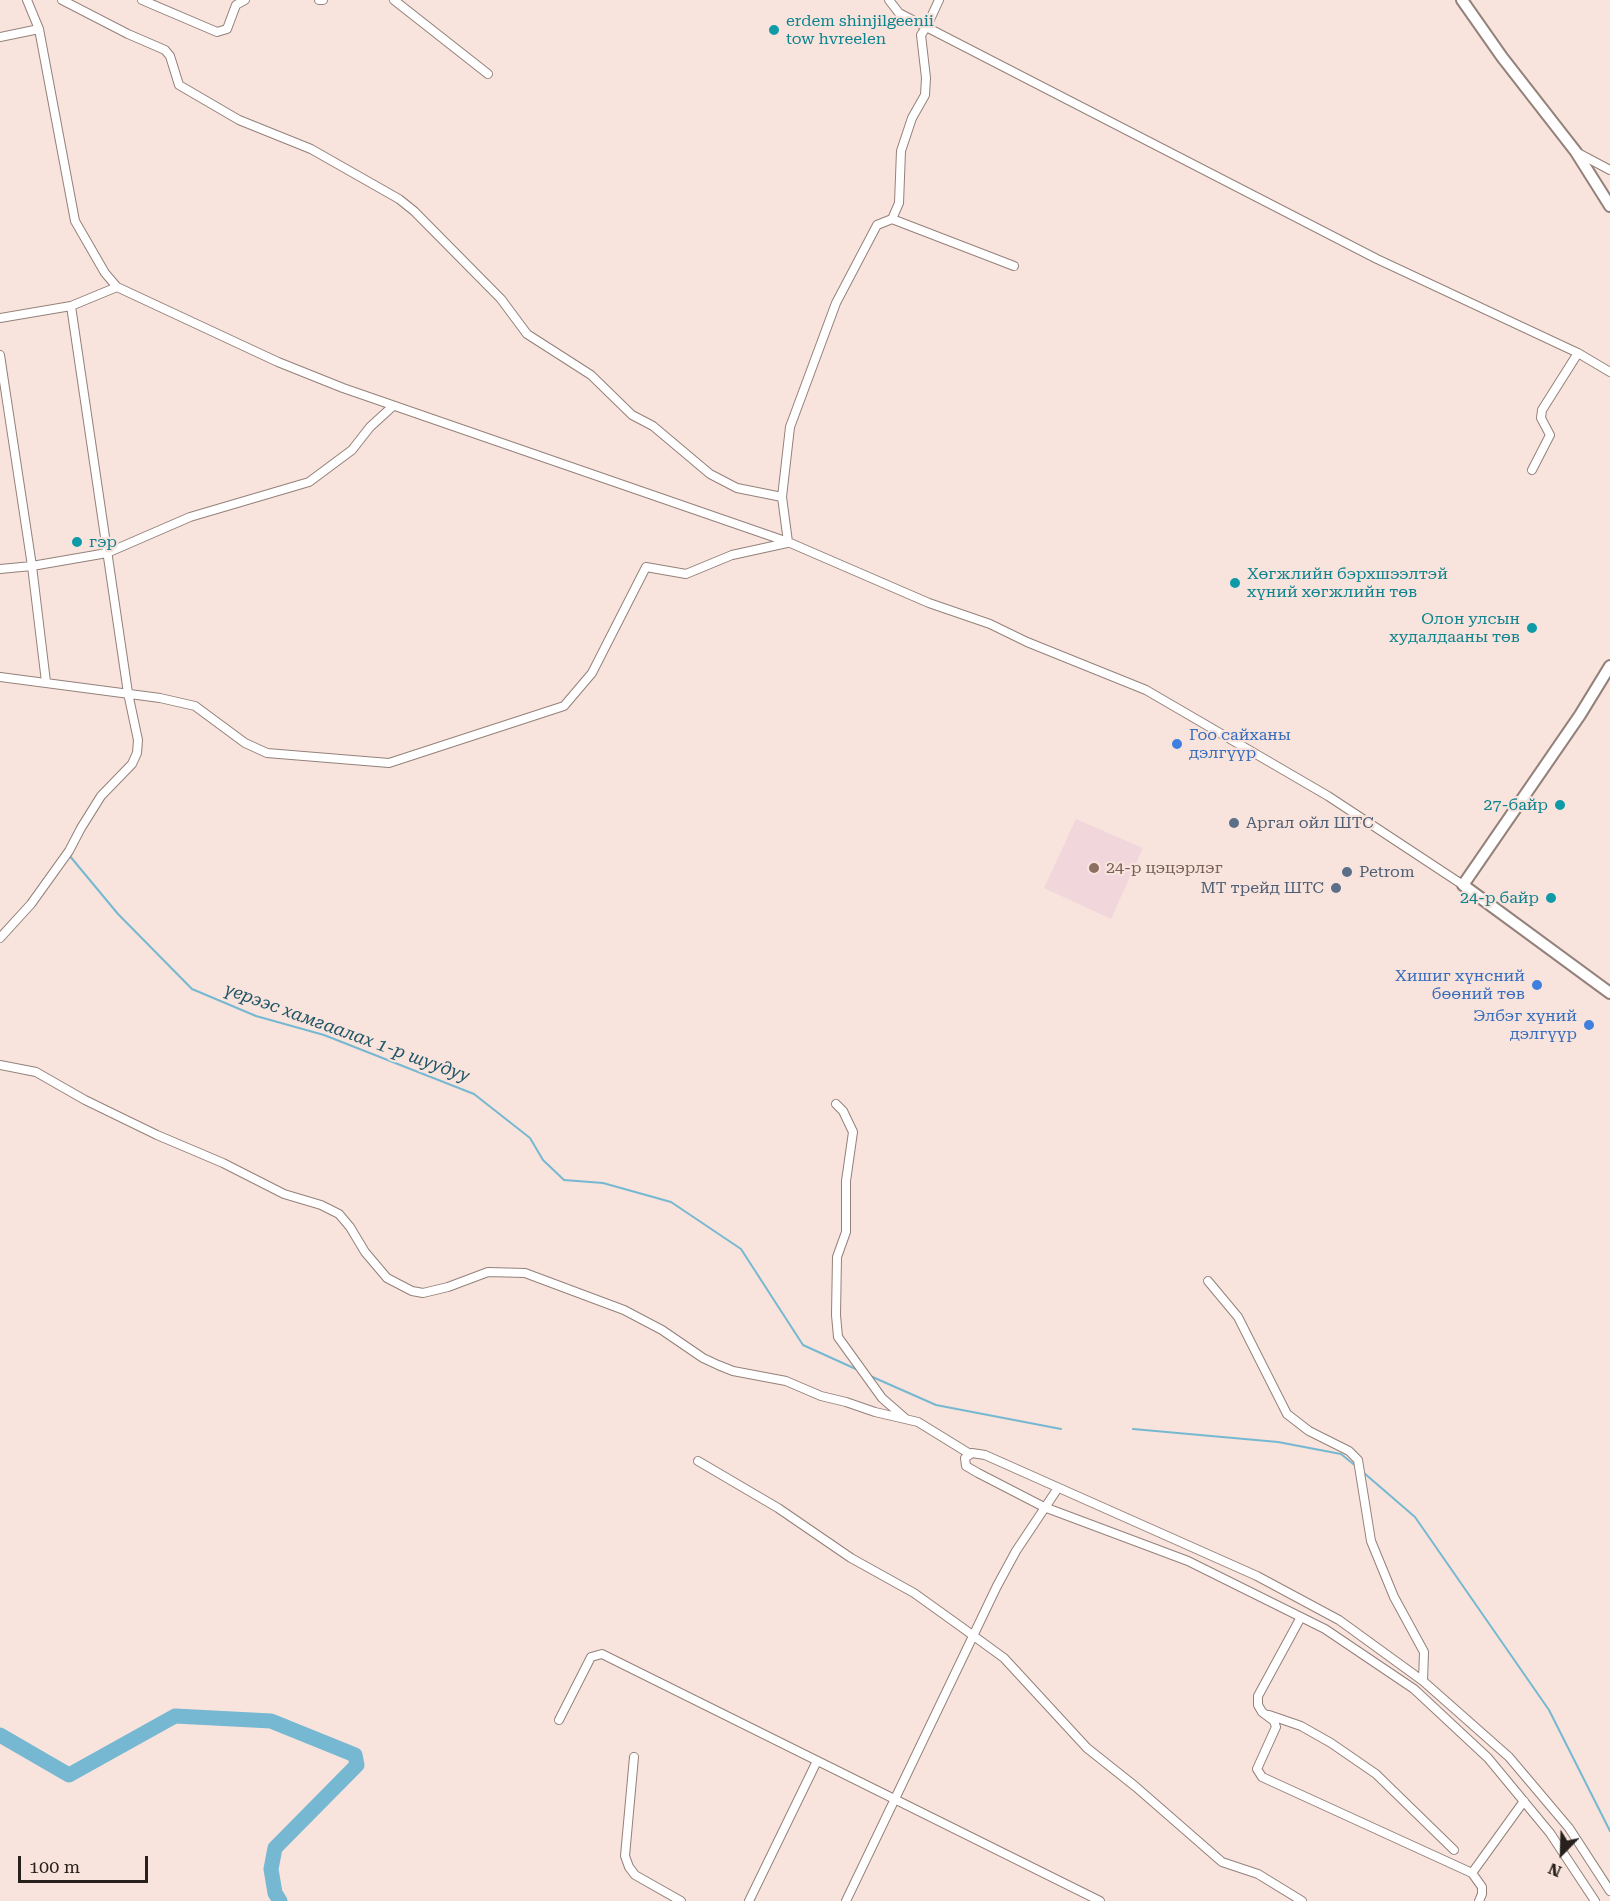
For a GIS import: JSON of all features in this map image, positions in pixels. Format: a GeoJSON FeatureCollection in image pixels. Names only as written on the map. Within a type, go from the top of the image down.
{"type":"FeatureCollection","features":[{"type":"Feature","properties":{"kind":"street"},"geometry":{"type":"LineString","coordinates":[[27,0],[39,28],[75,221],[105,273],[117,287],[278,362],[393,406],[788,543],[929,603],[990,624],[1146,690],[1328,796],[1463,885],[1610,993]]}},
{"type":"Feature","properties":{"kind":"street"},"geometry":{"type":"LineString","coordinates":[[62,0],[165,50],[170,56],[179,85],[239,120],[311,149],[399,199],[434,230],[501,299],[527,334],[591,375],[632,415],[653,426],[710,474],[737,488],[782,497]]}},
{"type":"Feature","properties":{"kind":"street"},"geometry":{"type":"LineString","coordinates":[[142,0],[217,32],[227,29],[237,5],[245,0]]}},
{"type":"Feature","properties":{"kind":"street"},"geometry":{"type":"LineString","coordinates":[[394,0],[488,74]]}},
{"type":"Feature","properties":{"kind":"street"},"geometry":{"type":"LineString","coordinates":[[890,0],[899,13],[1377,259],[1578,353],[1610,372]]}},
{"type":"Feature","properties":{"kind":"street"},"geometry":{"type":"LineString","coordinates":[[892,219],[899,203],[901,151],[912,118],[926,95],[921,34],[927,27],[939,0]]}},
{"type":"Feature","properties":{"kind":"street"},"geometry":{"type":"LineString","coordinates":[[1462,0],[1502,57],[1576,152],[1608,199]]}},
{"type":"Feature","properties":{"kind":"street"},"geometry":{"type":"LineString","coordinates":[[0,37],[39,28]]}},
{"type":"Feature","properties":{"kind":"street"},"geometry":{"type":"LineString","coordinates":[[1576,152],[1610,170]]}},
{"type":"Feature","properties":{"kind":"street"},"geometry":{"type":"LineString","coordinates":[[788,543],[782,497],[790,427],[836,303],[877,225],[892,219],[1014,266]]}},
{"type":"Feature","properties":{"kind":"street"},"geometry":{"type":"LineString","coordinates":[[0,318],[71,306],[117,287]]}},
{"type":"Feature","properties":{"kind":"street"},"geometry":{"type":"LineString","coordinates":[[0,938],[31,904],[69,851],[100,796],[132,764],[137,753],[138,740],[128,693],[71,306]]}},
{"type":"Feature","properties":{"kind":"street"},"geometry":{"type":"LineString","coordinates":[[1532,470],[1550,435],[1541,418],[1542,410],[1578,353]]}},
{"type":"Feature","properties":{"kind":"street"},"geometry":{"type":"LineString","coordinates":[[0,355],[32,566],[46,682]]}},
{"type":"Feature","properties":{"kind":"street"},"geometry":{"type":"LineString","coordinates":[[0,569],[107,553],[190,517],[309,482],[352,450],[370,426],[393,406]]}},
{"type":"Feature","properties":{"kind":"street"},"geometry":{"type":"LineString","coordinates":[[0,677],[128,693],[195,706],[245,742],[267,753],[389,763],[564,706],[592,674],[646,567],[686,574],[732,555],[788,543]]}},
{"type":"Feature","properties":{"kind":"street"},"geometry":{"type":"LineString","coordinates":[[1463,885],[1580,715],[1610,666]]}},
{"type":"Feature","properties":{"kind":"street"},"geometry":{"type":"LineString","coordinates":[[0,1065],[36,1072],[84,1100],[157,1135],[223,1163],[284,1194],[321,1205],[339,1214],[365,1252],[387,1278],[412,1291],[423,1293],[448,1287],[488,1272],[525,1273],[624,1310],[662,1330],[703,1358],[733,1371],[786,1381],[821,1396],[918,1422],[970,1454],[985,1455],[1257,1576],[1339,1620],[1423,1681],[1509,1757],[1569,1828],[1610,1891]]}},
{"type":"Feature","properties":{"kind":"street"},"geometry":{"type":"LineString","coordinates":[[836,1104],[843,1111],[853,1132],[846,1181],[846,1232],[837,1257],[838,1337],[882,1398],[907,1420]]}},
{"type":"Feature","properties":{"kind":"street"},"geometry":{"type":"LineString","coordinates":[[1208,1281],[1238,1317],[1287,1414],[1309,1431],[1349,1451],[1358,1460],[1371,1541],[1394,1597],[1424,1652],[1423,1681]]}},
{"type":"Feature","properties":{"kind":"street"},"geometry":{"type":"LineString","coordinates":[[970,1454],[965,1458],[966,1466],[1044,1507],[1188,1561],[1301,1617],[1325,1629],[1414,1689],[1488,1758],[1550,1833],[1595,1901]]}},
{"type":"Feature","properties":{"kind":"street"},"geometry":{"type":"LineString","coordinates":[[698,1461],[778,1508],[850,1558],[914,1593],[1004,1658],[1087,1748],[1145,1794],[1222,1862],[1258,1874],[1302,1901]]}},
{"type":"Feature","properties":{"kind":"street"},"geometry":{"type":"LineString","coordinates":[[846,1901],[1016,1551],[1058,1488]]}},
{"type":"Feature","properties":{"kind":"street"},"geometry":{"type":"LineString","coordinates":[[1301,1617],[1258,1696],[1258,1705],[1262,1712],[1274,1720],[1276,1727],[1257,1768],[1262,1777],[1472,1873],[1482,1887],[1479,1901]]}},
{"type":"Feature","properties":{"kind":"street"},"geometry":{"type":"LineString","coordinates":[[559,1720],[591,1657],[602,1654],[1100,1901]]}},
{"type":"Feature","properties":{"kind":"street"},"geometry":{"type":"LineString","coordinates":[[1262,1712],[1301,1726],[1331,1743],[1376,1774],[1454,1850]]}},
{"type":"Feature","properties":{"kind":"street"},"geometry":{"type":"LineString","coordinates":[[634,1757],[625,1856],[628,1867],[635,1875],[681,1901]]}},
{"type":"Feature","properties":{"kind":"street"},"geometry":{"type":"LineString","coordinates":[[749,1901],[817,1761]]}},
{"type":"Feature","properties":{"kind":"street"},"geometry":{"type":"LineString","coordinates":[[1472,1873],[1524,1801]]}},
{"type":"Feature","properties":{"kind":"shaded area","name":"24-р цэцэрлэг"},"geometry":{"type":"Polygon","coordinates":[[[1076,819],[1143,848],[1111,919],[1044,888],[1076,819]]]}},
{"type":"Feature","properties":{"kind":"waterway","name":"үерээс хамгаалах 1-р шуудуу"},"geometry":{"type":"LineString","coordinates":[[69,855],[118,914],[192,989],[256,1016],[324,1035],[474,1094],[530,1138],[543,1160],[564,1180],[603,1183],[671,1202],[741,1249],[803,1345],[858,1370]]}},
{"type":"Feature","properties":{"kind":"waterway","name":"үерээс хамгаалах 1-р шуудуу"},"geometry":{"type":"LineString","coordinates":[[868,1375],[936,1405],[1061,1429]]}},
{"type":"Feature","properties":{"kind":"waterway","name":"үерээс хамгаалах 1-р шуудуу"},"geometry":{"type":"LineString","coordinates":[[1133,1429],[1278,1442],[1341,1454],[1357,1467]]}},
{"type":"Feature","properties":{"kind":"waterway","name":"үерээс хамгаалах 1-р шуудуу"},"geometry":{"type":"LineString","coordinates":[[1364,1473],[1415,1517],[1549,1710],[1610,1831]]}},
{"type":"Feature","properties":{"kind":"waterway"},"geometry":{"type":"LineString","coordinates":[[0,1735],[69,1775],[175,1716],[271,1721],[355,1755],[357,1765],[275,1848],[271,1869],[275,1893],[280,1901]]}},
{"type":"Feature","properties":{"kind":"place","name":"erdem shinjilgeenii tow hvreelen"},"geometry":{"type":"Point","coordinates":[774,30]}},
{"type":"Feature","properties":{"kind":"place","name":"гэр"},"geometry":{"type":"Point","coordinates":[77,542]}},
{"type":"Feature","properties":{"kind":"place","name":"Хөгжлийн бэрхшээлтэй хүний хөгжлийн төв"},"geometry":{"type":"Point","coordinates":[1235,583]}},
{"type":"Feature","properties":{"kind":"place","name":"Олон улсын худалдааны төв"},"geometry":{"type":"Point","coordinates":[1532,628]}},
{"type":"Feature","properties":{"kind":"place","name":"Гоо сайханы дэлгүүр"},"geometry":{"type":"Point","coordinates":[1177,744]}},
{"type":"Feature","properties":{"kind":"place","name":"27-байр"},"geometry":{"type":"Point","coordinates":[1560,805]}},
{"type":"Feature","properties":{"kind":"place","name":"Аргал ойл ШТС"},"geometry":{"type":"Point","coordinates":[1234,823]}},
{"type":"Feature","properties":{"kind":"place","name":"24-р цэцэрлэг"},"geometry":{"type":"Point","coordinates":[1094,868]}},
{"type":"Feature","properties":{"kind":"place","name":"Petrom"},"geometry":{"type":"Point","coordinates":[1347,872]}},
{"type":"Feature","properties":{"kind":"place","name":"МТ трейд ШТС"},"geometry":{"type":"Point","coordinates":[1336,888]}},
{"type":"Feature","properties":{"kind":"place","name":"24-р байр"},"geometry":{"type":"Point","coordinates":[1551,898]}},
{"type":"Feature","properties":{"kind":"place","name":"Хишиг хүнсний бөөний төв"},"geometry":{"type":"Point","coordinates":[1537,985]}},
{"type":"Feature","properties":{"kind":"place","name":"Элбэг хүний дэлгүүр"},"geometry":{"type":"Point","coordinates":[1589,1025]}}]}
